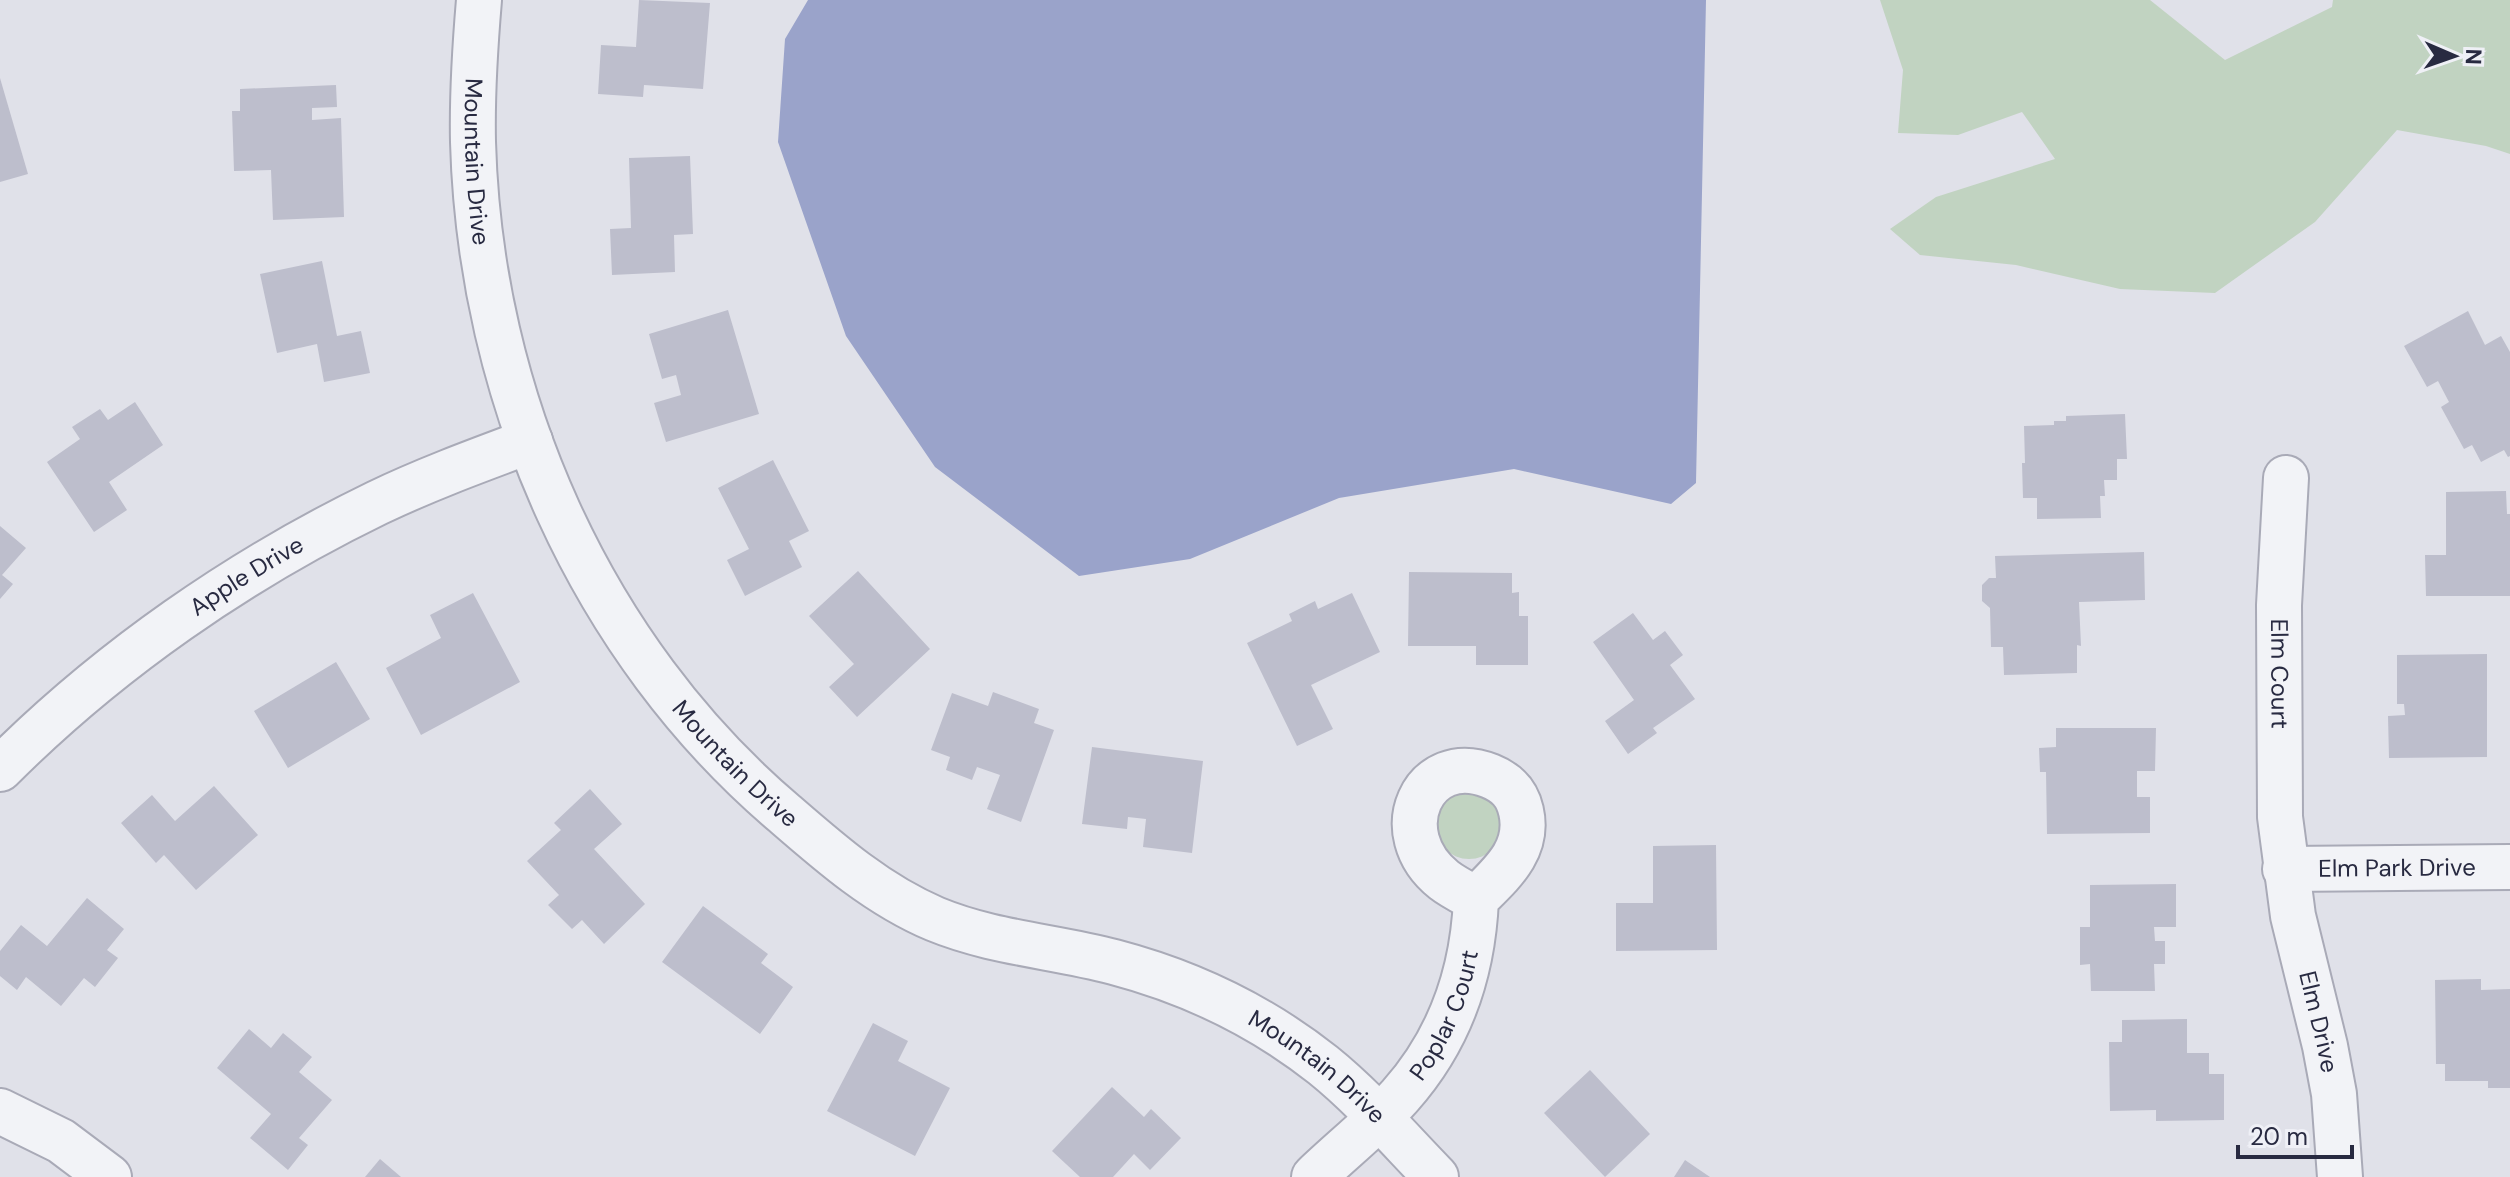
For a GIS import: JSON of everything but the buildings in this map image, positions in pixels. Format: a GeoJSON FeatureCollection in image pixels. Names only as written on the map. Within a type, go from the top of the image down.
{"type":"FeatureCollection","features":[{"type":"Feature","properties":{"kind":"street","name":"Mountain Drive"},"geometry":{"type":"LineString","coordinates":[[479,0],[473,147],[481,237],[498,341],[530,441],[588,571],[607,606],[692,724],[764,796],[852,871],[920,912],[972,933],[1121,964],[1188,985],[1228,1004],[1315,1059],[1378,1117],[1436,1177]]}},
{"type":"Feature","properties":{"kind":"street","name":"Apple Drive"},"geometry":{"type":"LineString","coordinates":[[0,769],[74,700],[120,663],[240,579],[378,502],[530,441]]}},
{"type":"Feature","properties":{"kind":"street","name":"Elm Court"},"geometry":{"type":"LineString","coordinates":[[2285,869],[2280,803],[2279,621],[2286,478]]}},
{"type":"Feature","properties":{"kind":"street","name":"Elm Park Drive"},"geometry":{"type":"LineString","coordinates":[[2285,869],[2510,867]]}},
{"type":"Feature","properties":{"kind":"street","name":"Elm Drive"},"geometry":{"type":"LineString","coordinates":[[2285,869],[2334,1094],[2340,1177]]}},
{"type":"Feature","properties":{"kind":"street","name":"Poplar Court"},"geometry":{"type":"LineString","coordinates":[[1314,1177],[1398,1098],[1421,1071],[1447,1027],[1469,963],[1476,899]]}},
{"type":"Feature","properties":{"kind":"street"},"geometry":{"type":"LineString","coordinates":[[0,1111],[61,1141],[109,1177]]}},
{"type":"Feature","properties":{"kind":"green space"},"geometry":{"type":"Polygon","coordinates":[[[1880,0],[2150,0],[2225,60],[2332,7],[2333,0],[2510,0],[2510,154],[2486,146],[2397,130],[2315,222],[2215,293],[2120,289],[2016,265],[1920,255],[1890,229],[1936,197],[2055,159],[2022,112],[1958,135],[1898,133],[1903,70],[1880,0]]]}},
{"type":"Feature","properties":{"kind":"green space"},"geometry":{"type":"Polygon","coordinates":[[[1469,791],[1493,801],[1503,825],[1493,849],[1469,859],[1445,849],[1435,825],[1445,801],[1469,791]]]}},
{"type":"Feature","properties":{"kind":"water"},"geometry":{"type":"Polygon","coordinates":[[[808,0],[1706,0],[1696,483],[1671,504],[1514,469],[1339,498],[1190,559],[1079,576],[935,467],[846,336],[778,142],[785,39],[808,0]]]}}]}
